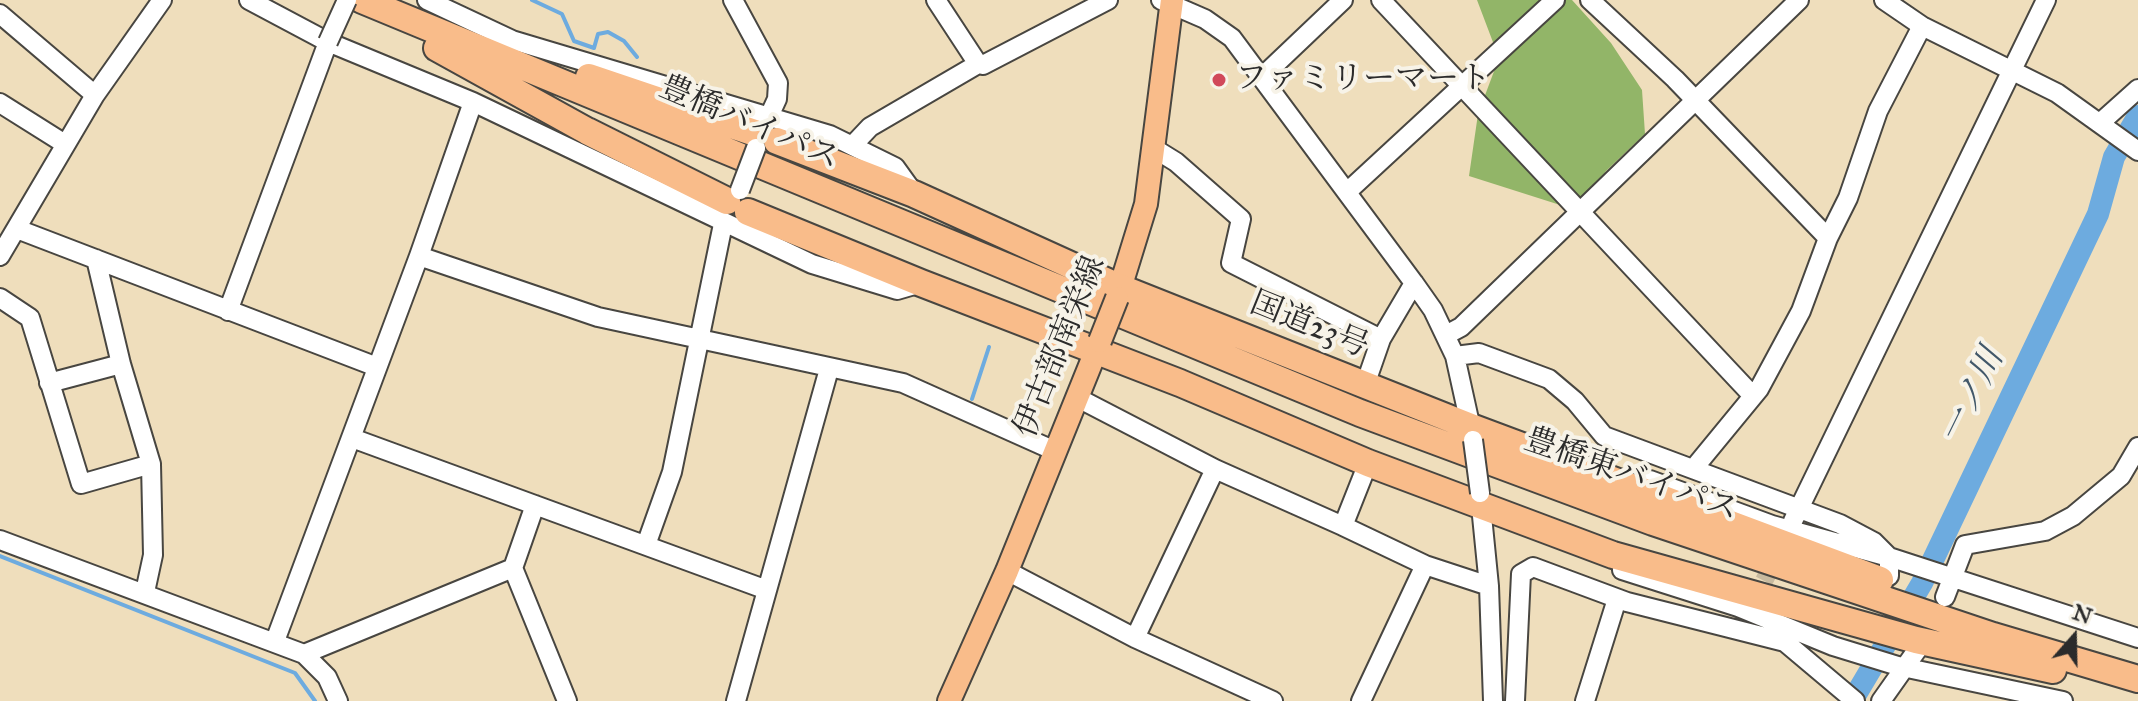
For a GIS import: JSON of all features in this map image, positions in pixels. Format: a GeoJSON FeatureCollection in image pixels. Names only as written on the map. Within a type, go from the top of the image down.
{"type":"FeatureCollection","features":[{"type":"Feature","properties":{"kind":"highway"},"geometry":{"type":"LineString","coordinates":[[346,0],[508,84],[587,131],[733,210],[921,283],[1098,346],[1368,463],[1481,500],[1569,537],[1722,589],[1857,641],[1916,645],[2138,691]]}},
{"type":"Feature","properties":{"kind":"highway","name":"豊橋バイパス"},"geometry":{"type":"LineString","coordinates":[[362,0],[1116,299]]}},
{"type":"Feature","properties":{"kind":"highway"},"geometry":{"type":"LineString","coordinates":[[400,15],[764,134],[914,194],[1116,299]]}},
{"type":"Feature","properties":{"kind":"highway","name":"国道23号"},"geometry":{"type":"LineString","coordinates":[[1116,299],[1365,385],[1472,434],[1567,462],[1891,576]]}},
{"type":"Feature","properties":{"kind":"highway","name":"豊橋東バイパス"},"geometry":{"type":"LineString","coordinates":[[1116,299],[1517,473],[1891,576]]}},
{"type":"Feature","properties":{"kind":"highway"},"geometry":{"type":"LineString","coordinates":[[1891,576],[1937,605],[1968,613],[1993,636],[2138,679]]}},
{"type":"Feature","properties":{"kind":"main road","name":"伊古部南栄線"},"geometry":{"type":"LineString","coordinates":[[949,701],[1007,571],[1098,346],[1146,204],[1155,149],[1168,2]]}},
{"type":"Feature","properties":{"kind":"street"},"geometry":{"type":"LineString","coordinates":[[249,0],[328,42],[733,210]]}},
{"type":"Feature","properties":{"kind":"street"},"geometry":{"type":"LineString","coordinates":[[228,311],[346,0]]}},
{"type":"Feature","properties":{"kind":"street"},"geometry":{"type":"LineString","coordinates":[[427,0],[512,40],[764,134],[853,145],[895,167],[914,194]]}},
{"type":"Feature","properties":{"kind":"street"},"geometry":{"type":"LineString","coordinates":[[646,545],[672,472],[699,340],[733,210],[777,99],[778,83],[733,0]]}},
{"type":"Feature","properties":{"kind":"street"},"geometry":{"type":"LineString","coordinates":[[936,0],[978,64]]}},
{"type":"Feature","properties":{"kind":"street"},"geometry":{"type":"LineString","coordinates":[[853,145],[870,127],[978,64],[983,65],[1108,0]]}},
{"type":"Feature","properties":{"kind":"street"},"geometry":{"type":"LineString","coordinates":[[1262,77],[1343,0]]}},
{"type":"Feature","properties":{"kind":"street"},"geometry":{"type":"LineString","coordinates":[[1381,0],[1582,210],[1753,396]]}},
{"type":"Feature","properties":{"kind":"street"},"geometry":{"type":"LineString","coordinates":[[1347,192],[1555,0]]}},
{"type":"Feature","properties":{"kind":"street"},"geometry":{"type":"LineString","coordinates":[[1590,0],[1695,100],[1828,238]]}},
{"type":"Feature","properties":{"kind":"street"},"geometry":{"type":"LineString","coordinates":[[1446,335],[1461,327],[1799,0]]}},
{"type":"Feature","properties":{"kind":"street"},"geometry":{"type":"LineString","coordinates":[[1884,0],[1922,26],[2057,93],[2138,151]]}},
{"type":"Feature","properties":{"kind":"street"},"geometry":{"type":"LineString","coordinates":[[1795,514],[2046,0]]}},
{"type":"Feature","properties":{"kind":"street"},"geometry":{"type":"LineString","coordinates":[[0,256],[9,232],[95,95],[159,1]]}},
{"type":"Feature","properties":{"kind":"street"},"geometry":{"type":"LineString","coordinates":[[1168,2],[1220,27],[1232,38],[1414,283],[1446,335],[1455,356],[1472,434],[1481,500],[1489,586],[1493,701]]}},
{"type":"Feature","properties":{"kind":"street"},"geometry":{"type":"LineString","coordinates":[[0,14],[95,95]]}},
{"type":"Feature","properties":{"kind":"street"},"geometry":{"type":"LineString","coordinates":[[1694,468],[1753,396],[1801,311],[1828,238],[1848,198],[1878,111],[1922,26]]}},
{"type":"Feature","properties":{"kind":"street"},"geometry":{"type":"LineString","coordinates":[[2102,124],[2138,89]]}},
{"type":"Feature","properties":{"kind":"street"},"geometry":{"type":"LineString","coordinates":[[275,641],[419,256],[473,102]]}},
{"type":"Feature","properties":{"kind":"street"},"geometry":{"type":"LineString","coordinates":[[0,103],[65,144]]}},
{"type":"Feature","properties":{"kind":"street"},"geometry":{"type":"LineString","coordinates":[[1155,149],[1176,162],[1241,219],[1231,263],[1381,339]]}},
{"type":"Feature","properties":{"kind":"street"},"geometry":{"type":"LineString","coordinates":[[9,232],[96,259],[377,367]]}},
{"type":"Feature","properties":{"kind":"street"},"geometry":{"type":"LineString","coordinates":[[419,256],[598,317],[903,383],[1055,451]]}},
{"type":"Feature","properties":{"kind":"street"},"geometry":{"type":"LineString","coordinates":[[96,259],[121,364],[151,464],[153,555],[145,592]]}},
{"type":"Feature","properties":{"kind":"street"},"geometry":{"type":"LineString","coordinates":[[1365,385],[1381,339],[1414,283]]}},
{"type":"Feature","properties":{"kind":"street"},"geometry":{"type":"LineString","coordinates":[[0,298],[30,318],[81,484],[151,464]]}},
{"type":"Feature","properties":{"kind":"street"},"geometry":{"type":"LineString","coordinates":[[1455,356],[1479,353],[1549,379],[1575,401],[1604,436],[1694,468],[1795,514],[1874,542],[1891,576],[1949,577],[2138,638]]}},
{"type":"Feature","properties":{"kind":"street"},"geometry":{"type":"LineString","coordinates":[[49,383],[121,364]]}},
{"type":"Feature","properties":{"kind":"street"},"geometry":{"type":"LineString","coordinates":[[736,701],[829,369]]}},
{"type":"Feature","properties":{"kind":"street"},"geometry":{"type":"LineString","coordinates":[[1076,397],[1215,469],[1425,565],[1489,586]]}},
{"type":"Feature","properties":{"kind":"street"},"geometry":{"type":"LineString","coordinates":[[352,438],[767,590]]}},
{"type":"Feature","properties":{"kind":"street"},"geometry":{"type":"LineString","coordinates":[[1937,605],[1965,545],[2045,531],[2073,516],[2121,476],[2138,447]]}},
{"type":"Feature","properties":{"kind":"street"},"geometry":{"type":"LineString","coordinates":[[1343,526],[1368,463]]}},
{"type":"Feature","properties":{"kind":"street"},"geometry":{"type":"LineString","coordinates":[[1135,638],[1215,469]]}},
{"type":"Feature","properties":{"kind":"street"},"geometry":{"type":"LineString","coordinates":[[535,505],[513,568],[567,701]]}},
{"type":"Feature","properties":{"kind":"street"},"geometry":{"type":"LineString","coordinates":[[0,540],[304,654],[327,677],[338,701]]}},
{"type":"Feature","properties":{"kind":"street"},"geometry":{"type":"LineString","coordinates":[[1361,701],[1425,565]]}},
{"type":"Feature","properties":{"kind":"street"},"geometry":{"type":"LineString","coordinates":[[304,654],[513,568]]}},
{"type":"Feature","properties":{"kind":"street"},"geometry":{"type":"LineString","coordinates":[[1515,701],[1521,574],[1525,569],[1543,569],[1617,599],[1742,626],[1785,642],[1855,701]]}},
{"type":"Feature","properties":{"kind":"street"},"geometry":{"type":"LineString","coordinates":[[1007,571],[1248,696],[1273,701]]}},
{"type":"Feature","properties":{"kind":"street"},"geometry":{"type":"LineString","coordinates":[[1585,701],[1617,599]]}},
{"type":"Feature","properties":{"kind":"street"},"geometry":{"type":"LineString","coordinates":[[1834,683],[1857,641],[1903,667],[2063,701]]}},
{"type":"Feature","properties":{"kind":"street"},"geometry":{"type":"LineString","coordinates":[[1881,701],[1916,645]]}},
{"type":"Feature","properties":{"kind":"green space"},"geometry":{"type":"Polygon","coordinates":[[[1477,0],[1572,0],[1611,43],[1642,90],[1645,134],[1606,171],[1579,211],[1469,176],[1478,114],[1499,58],[1477,0]]]}},
{"type":"Feature","properties":{"kind":"waterway"},"geometry":{"type":"LineString","coordinates":[[532,0],[562,14],[574,41],[594,48],[598,34],[608,32],[624,41],[637,57]]}},
{"type":"Feature","properties":{"kind":"waterway","name":"一ノ川"},"geometry":{"type":"LineString","coordinates":[[1852,701],[1922,583],[2098,214],[2114,157],[2138,116]]}},
{"type":"Feature","properties":{"kind":"waterway"},"geometry":{"type":"LineString","coordinates":[[972,399],[989,347]]}},
{"type":"Feature","properties":{"kind":"waterway"},"geometry":{"type":"LineString","coordinates":[[0,556],[295,673],[315,701]]}},
{"type":"Feature","properties":{"kind":"tunnel"},"geometry":{"type":"LineString","coordinates":[[1752,605],[1778,553]]}},
{"type":"Feature","properties":{"kind":"place","name":"ファミリーマート"},"geometry":{"type":"Point","coordinates":[1219,80]}}]}
